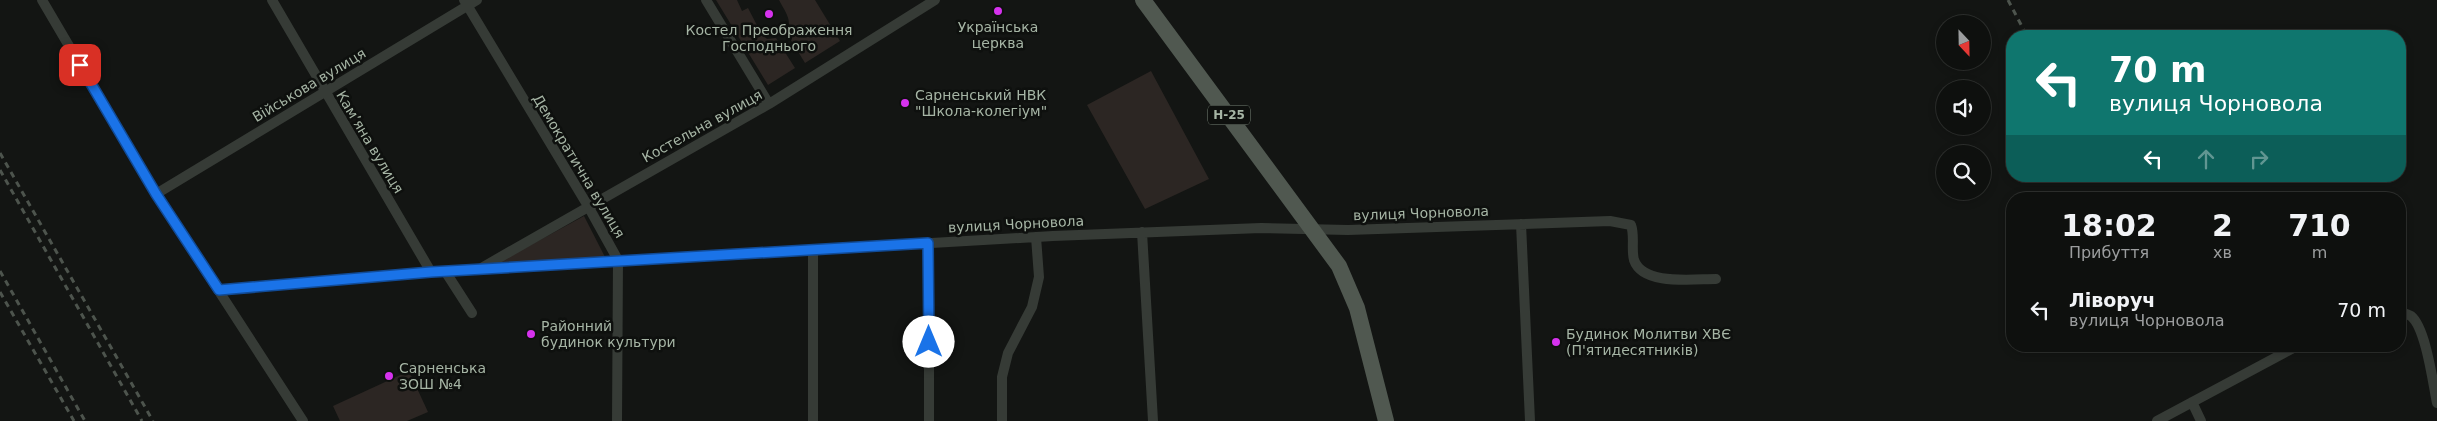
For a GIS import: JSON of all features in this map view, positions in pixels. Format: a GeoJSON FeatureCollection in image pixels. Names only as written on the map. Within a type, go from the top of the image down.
{"type":"FeatureCollection","features":[{"type":"Feature","properties":{"kind":"main road","name":"Н-25"},"geometry":{"type":"LineString","coordinates":[[1143,0],[1339,266],[1357,308],[1386,421]]}},
{"type":"Feature","properties":{"kind":"street"},"geometry":{"type":"LineString","coordinates":[[42,0],[156,194],[303,421]]}},
{"type":"Feature","properties":{"kind":"street","name":"Камʼяна вулиця"},"geometry":{"type":"LineString","coordinates":[[272,0],[324,93],[431,272]]}},
{"type":"Feature","properties":{"kind":"street","name":"Військова вулиця"},"geometry":{"type":"LineString","coordinates":[[156,194],[324,93],[465,3],[477,0]]}},
{"type":"Feature","properties":{"kind":"street"},"geometry":{"type":"LineString","coordinates":[[706,0],[769,104]]}},
{"type":"Feature","properties":{"kind":"street","name":"Костельна вулиця"},"geometry":{"type":"LineString","coordinates":[[480,269],[769,104],[935,0]]}},
{"type":"Feature","properties":{"kind":"street","name":"Демократична вулиця"},"geometry":{"type":"LineString","coordinates":[[465,3],[588,206],[618,260],[617,421]]}},
{"type":"Feature","properties":{"kind":"street","name":"вулиця Чорновола"},"geometry":{"type":"LineString","coordinates":[[219,290],[445,271],[1036,237],[1261,228],[1314,230],[1622,222],[1631,225],[1634,235],[1634,258],[1641,272],[1653,277],[1716,279]]}},
{"type":"Feature","properties":{"kind":"street"},"geometry":{"type":"LineString","coordinates":[[1521,224],[1530,421]]}},
{"type":"Feature","properties":{"kind":"street"},"geometry":{"type":"LineString","coordinates":[[1142,232],[1153,421]]}},
{"type":"Feature","properties":{"kind":"street"},"geometry":{"type":"LineString","coordinates":[[1002,421],[1002,376],[1008,352],[1032,307],[1039,277],[1036,237]]}},
{"type":"Feature","properties":{"kind":"street"},"geometry":{"type":"LineString","coordinates":[[928,243],[929,421]]}},
{"type":"Feature","properties":{"kind":"street"},"geometry":{"type":"LineString","coordinates":[[813,249],[813,421]]}},
{"type":"Feature","properties":{"kind":"street"},"geometry":{"type":"LineString","coordinates":[[445,271],[472,313]]}},
{"type":"Feature","properties":{"kind":"street"},"geometry":{"type":"LineString","coordinates":[[2406,314],[2411,316],[2418,324],[2426,350],[2437,403]]}},
{"type":"Feature","properties":{"kind":"street"},"geometry":{"type":"LineString","coordinates":[[2157,421],[2286,352]]}},
{"type":"Feature","properties":{"kind":"street"},"geometry":{"type":"LineString","coordinates":[[2192,402],[2201,421]]}},
{"type":"Feature","properties":{"kind":"shaded area"},"geometry":{"type":"Polygon","coordinates":[[[716,0],[737,0],[742,11],[748,8],[761,33],[767,39],[776,38],[795,68],[768,85],[716,0]]]}},
{"type":"Feature","properties":{"kind":"shaded area"},"geometry":{"type":"Polygon","coordinates":[[[779,0],[815,0],[840,41],[805,63],[786,32],[789,20],[779,0]]]}},
{"type":"Feature","properties":{"kind":"shaded area"},"geometry":{"type":"Polygon","coordinates":[[[1151,71],[1209,179],[1145,209],[1087,105],[1151,71]]]}},
{"type":"Feature","properties":{"kind":"shaded area"},"geometry":{"type":"Polygon","coordinates":[[[584,216],[605,257],[496,264],[584,216]]]}},
{"type":"Feature","properties":{"kind":"shaded area"},"geometry":{"type":"Polygon","coordinates":[[[409,371],[428,412],[407,421],[340,421],[333,406],[409,371]]]}},
{"type":"Feature","properties":{"kind":"railway"},"geometry":{"type":"LineString","coordinates":[[2008,0],[2024,30]]}},
{"type":"Feature","properties":{"kind":"railway"},"geometry":{"type":"LineString","coordinates":[[0,153],[153,421]]}},
{"type":"Feature","properties":{"kind":"railway"},"geometry":{"type":"LineString","coordinates":[[0,170],[142,421]]}},
{"type":"Feature","properties":{"kind":"railway"},"geometry":{"type":"LineString","coordinates":[[0,271],[85,421]]}},
{"type":"Feature","properties":{"kind":"railway"},"geometry":{"type":"LineString","coordinates":[[0,292],[74,421]]}},
{"type":"Feature","properties":{"kind":"place","name":"Українська церква"},"geometry":{"type":"Point","coordinates":[998,11]}},
{"type":"Feature","properties":{"kind":"place","name":"Костел Преображення Господнього"},"geometry":{"type":"Point","coordinates":[769,14]}},
{"type":"Feature","properties":{"kind":"place","name":"Сарненський НВК \"Школа-колегіум\""},"geometry":{"type":"Point","coordinates":[905,103]}},
{"type":"Feature","properties":{"kind":"place","name":"Районний будинок культури"},"geometry":{"type":"Point","coordinates":[531,334]}},
{"type":"Feature","properties":{"kind":"place","name":"Будинок Молитви ХВЄ (П'ятидесятників)"},"geometry":{"type":"Point","coordinates":[1556,342]}},
{"type":"Feature","properties":{"kind":"place","name":"Сарненська ЗОШ №4"},"geometry":{"type":"Point","coordinates":[389,376]}},
{"type":"Feature","properties":{"kind":"route"},"geometry":{"type":"LineString","coordinates":[[80,65],[156,194],[219,290],[431,272],[928,243],[929,342]]}}]}
